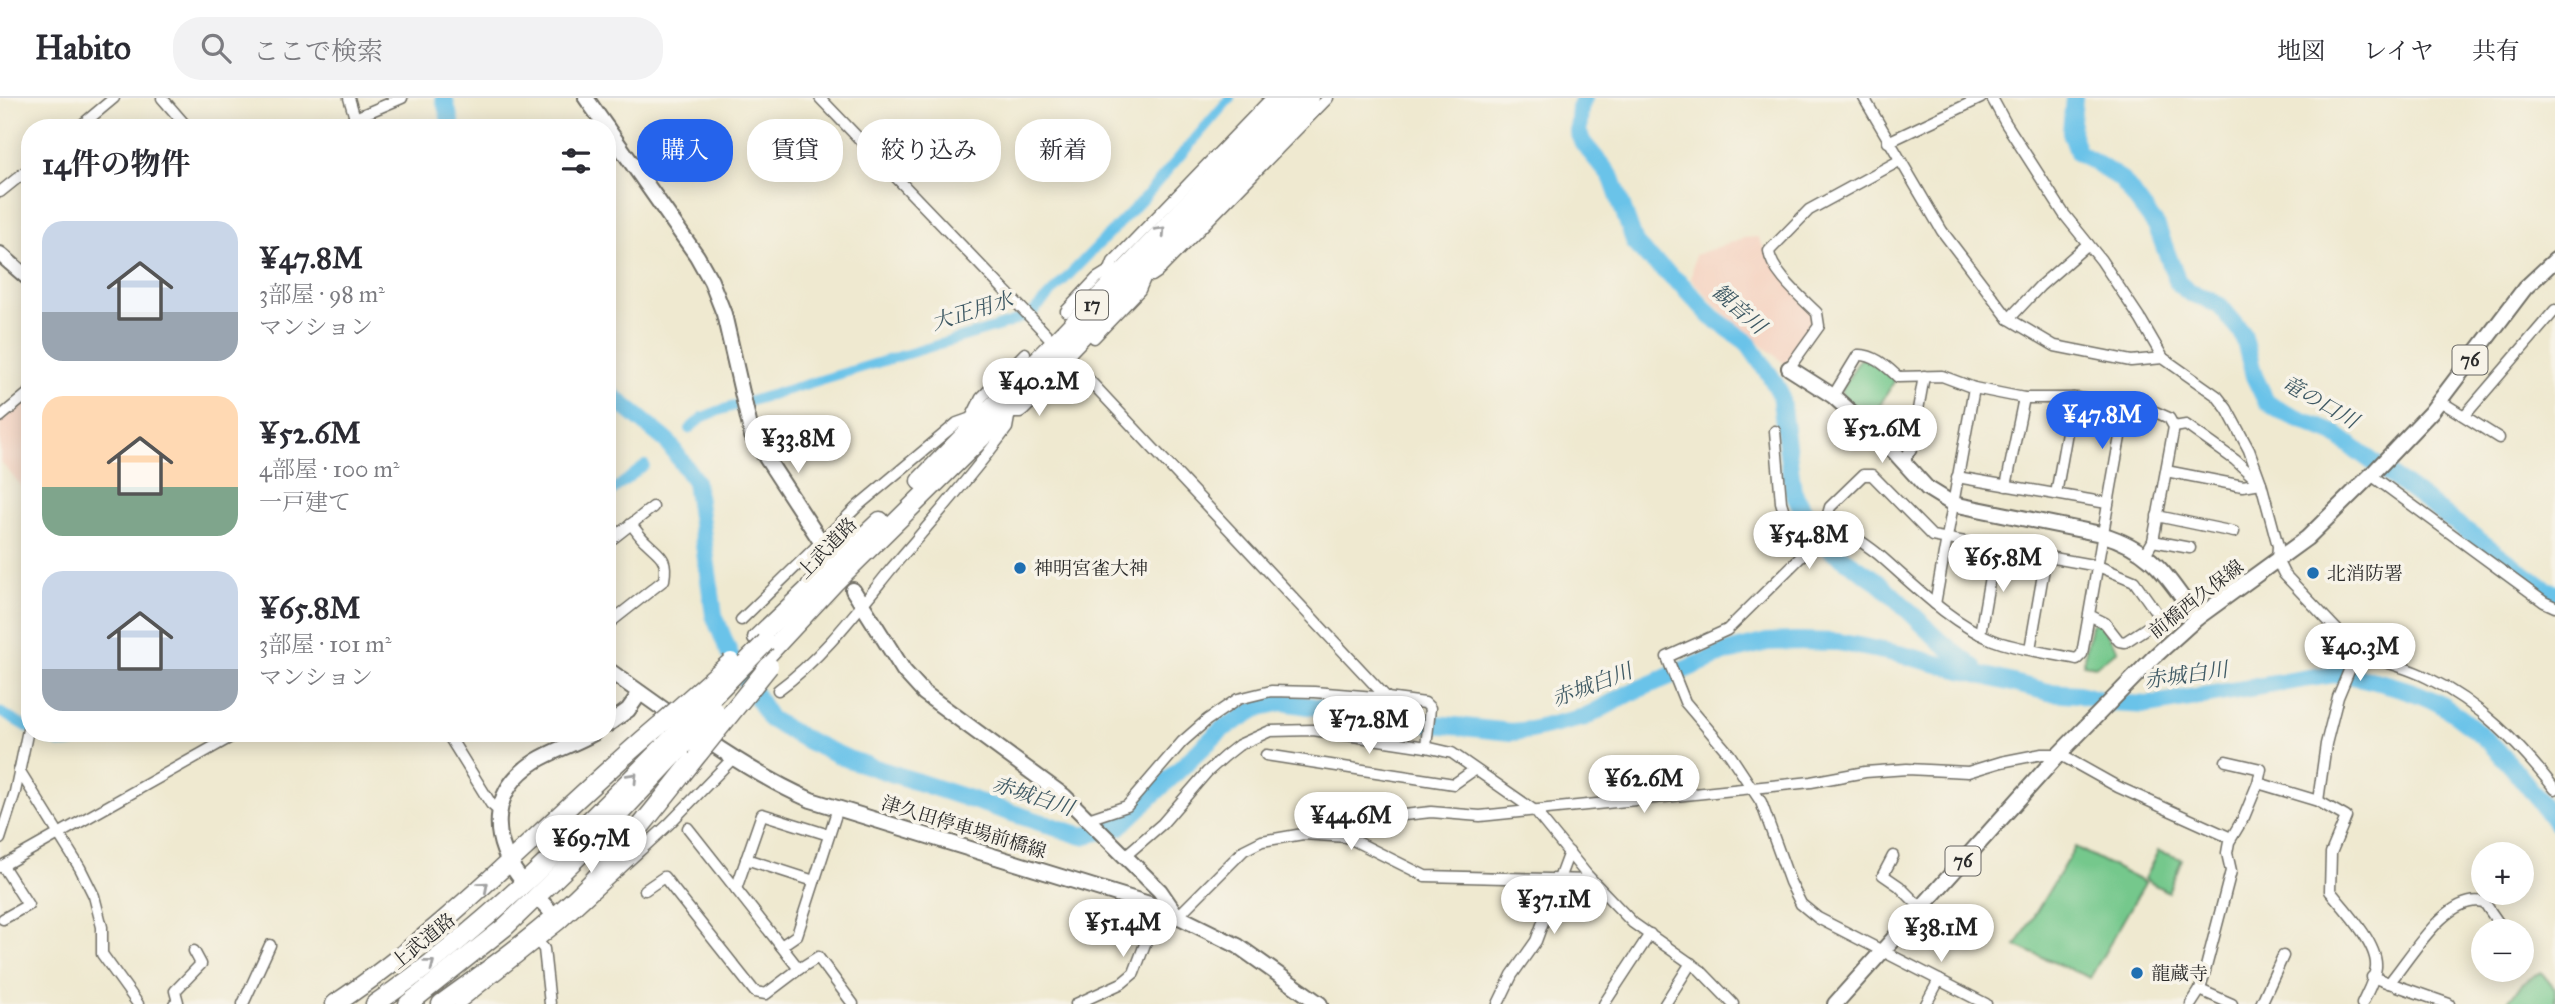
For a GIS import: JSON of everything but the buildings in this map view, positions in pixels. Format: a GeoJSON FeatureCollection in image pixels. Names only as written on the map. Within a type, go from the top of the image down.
{"type":"FeatureCollection","features":[{"type":"Feature","properties":{"kind":"highway","name":"上武道路"},"geometry":{"type":"LineString","coordinates":[[1060,349],[1113,275],[1140,271],[1288,98]]}},
{"type":"Feature","properties":{"kind":"highway","name":"上武道路"},"geometry":{"type":"LineString","coordinates":[[368,995],[453,946],[577,834],[672,736],[834,583],[1003,407],[1310,98]]}},
{"type":"Feature","properties":{"kind":"highway","name":"上武道路"},"geometry":{"type":"LineString","coordinates":[[765,650],[976,419],[1003,407]]}},
{"type":"Feature","properties":{"kind":"highway","name":"17"},"geometry":{"type":"LineString","coordinates":[[441,1004],[555,916],[609,863],[699,753],[765,650]]}},
{"type":"Feature","properties":{"kind":"highway","name":"上武道路"},"geometry":{"type":"LineString","coordinates":[[408,1004],[505,927],[592,844],[672,736]]}},
{"type":"Feature","properties":{"kind":"highway","name":"17"},"geometry":{"type":"LineString","coordinates":[[335,1004],[368,995],[425,937],[515,871],[585,791],[672,736]]}},
{"type":"Feature","properties":{"kind":"main road"},"geometry":{"type":"LineString","coordinates":[[586,98],[601,119]]}},
{"type":"Feature","properties":{"kind":"main road"},"geometry":{"type":"LineString","coordinates":[[616,141],[697,256],[711,281],[724,314],[752,436],[824,546]]}},
{"type":"Feature","properties":{"kind":"main road"},"geometry":{"type":"LineString","coordinates":[[0,254],[21,272]]}},
{"type":"Feature","properties":{"kind":"main road","name":"前橋西久保線"},"geometry":{"type":"LineString","coordinates":[[1835,1004],[2059,754],[2182,630],[2307,538],[2372,474],[2440,401],[2525,288],[2555,260]]}},
{"type":"Feature","properties":{"kind":"main road"},"geometry":{"type":"LineString","coordinates":[[1789,368],[1833,396],[1927,488],[1953,504],[2101,534],[2149,547],[2158,565],[2197,618]]}},
{"type":"Feature","properties":{"kind":"main road"},"geometry":{"type":"LineString","coordinates":[[853,590],[904,671],[924,693],[1046,782],[1088,819],[1160,891],[1177,915]]}},
{"type":"Feature","properties":{"kind":"main road","name":"津久田停車場前橋線"},"geometry":{"type":"LineString","coordinates":[[616,676],[733,758],[782,787],[838,808],[1159,907],[1238,946],[1320,1004]]}},
{"type":"Feature","properties":{"kind":"main road"},"geometry":{"type":"LineString","coordinates":[[616,718],[628,709],[640,693]]}},
{"type":"Feature","properties":{"kind":"main road"},"geometry":{"type":"LineString","coordinates":[[515,871],[499,835],[499,811],[511,784],[524,769],[574,742]]}},
{"type":"Feature","properties":{"kind":"main road"},"geometry":{"type":"LineString","coordinates":[[539,899],[555,916]]}},
{"type":"Feature","properties":{"kind":"street"},"geometry":{"type":"LineString","coordinates":[[89,119],[114,98]]}},
{"type":"Feature","properties":{"kind":"street"},"geometry":{"type":"LineString","coordinates":[[162,98],[180,119]]}},
{"type":"Feature","properties":{"kind":"street"},"geometry":{"type":"LineString","coordinates":[[349,98],[356,119]]}},
{"type":"Feature","properties":{"kind":"street"},"geometry":{"type":"LineString","coordinates":[[364,119],[402,98]]}},
{"type":"Feature","properties":{"kind":"street"},"geometry":{"type":"LineString","coordinates":[[820,98],[1031,318],[1387,698]]}},
{"type":"Feature","properties":{"kind":"street"},"geometry":{"type":"LineString","coordinates":[[1066,311],[1097,278],[1113,275],[1113,262],[1271,98]]}},
{"type":"Feature","properties":{"kind":"street"},"geometry":{"type":"LineString","coordinates":[[1094,338],[1140,290],[1140,271],[1158,272],[1328,98]]}},
{"type":"Feature","properties":{"kind":"street"},"geometry":{"type":"LineString","coordinates":[[1864,98],[1942,231],[2009,319],[2055,346],[2131,361],[2163,358]]}},
{"type":"Feature","properties":{"kind":"street"},"geometry":{"type":"LineString","coordinates":[[1888,142],[1981,98]]}},
{"type":"Feature","properties":{"kind":"street"},"geometry":{"type":"LineString","coordinates":[[1992,98],[2064,214],[2141,320],[2163,358],[2217,396],[2227,409],[2249,450],[2261,483],[2278,545],[2277,560],[2284,574],[2355,649],[2355,656],[2338,697],[2326,744],[2318,801]]}},
{"type":"Feature","properties":{"kind":"street"},"geometry":{"type":"LineString","coordinates":[[1789,368],[1819,326],[1817,313],[1793,290],[1770,259],[1769,251],[1809,210],[1899,161]]}},
{"type":"Feature","properties":{"kind":"street"},"geometry":{"type":"LineString","coordinates":[[0,192],[21,175]]}},
{"type":"Feature","properties":{"kind":"street"},"geometry":{"type":"LineString","coordinates":[[2009,319],[2040,286],[2088,244]]}},
{"type":"Feature","properties":{"kind":"street"},"geometry":{"type":"LineString","coordinates":[[2465,415],[2555,310]]}},
{"type":"Feature","properties":{"kind":"street"},"geometry":{"type":"LineString","coordinates":[[741,620],[824,546],[860,503],[957,423],[976,419],[976,404],[1025,354]]}},
{"type":"Feature","properties":{"kind":"street"},"geometry":{"type":"LineString","coordinates":[[1833,396],[1858,355],[1865,354],[1881,362],[1898,377],[1942,376],[1974,388],[2024,398],[2073,398],[2151,410],[2169,418],[2174,428],[2149,547],[2190,548]]}},
{"type":"Feature","properties":{"kind":"street"},"geometry":{"type":"LineString","coordinates":[[1903,462],[1911,449],[1924,376]]}},
{"type":"Feature","properties":{"kind":"street"},"geometry":{"type":"LineString","coordinates":[[1003,407],[1020,413],[1053,381]]}},
{"type":"Feature","properties":{"kind":"street"},"geometry":{"type":"LineString","coordinates":[[1936,604],[1974,388]]}},
{"type":"Feature","properties":{"kind":"street"},"geometry":{"type":"LineString","coordinates":[[2006,486],[2024,398]]}},
{"type":"Feature","properties":{"kind":"street"},"geometry":{"type":"LineString","coordinates":[[2056,494],[2073,398]]}},
{"type":"Feature","properties":{"kind":"street"},"geometry":{"type":"LineString","coordinates":[[0,417],[21,400]]}},
{"type":"Feature","properties":{"kind":"street"},"geometry":{"type":"LineString","coordinates":[[2440,401],[2498,438]]}},
{"type":"Feature","properties":{"kind":"street"},"geometry":{"type":"LineString","coordinates":[[2089,615],[2105,623],[2119,641],[2125,642],[2157,621],[2159,615],[2134,582],[2098,566],[1932,536],[1872,475],[1863,475],[1830,507],[1828,514],[1838,526],[1868,546],[1968,628],[1996,641],[2077,659],[2082,654],[2089,615],[2098,566],[2101,534],[2126,405]]}},
{"type":"Feature","properties":{"kind":"street"},"geometry":{"type":"LineString","coordinates":[[778,690],[798,676],[862,604],[1002,434],[1009,423],[1003,407]]}},
{"type":"Feature","properties":{"kind":"street"},"geometry":{"type":"LineString","coordinates":[[2174,428],[2186,425],[2235,460],[2261,483]]}},
{"type":"Feature","properties":{"kind":"street"},"geometry":{"type":"LineString","coordinates":[[1775,431],[1781,502],[1789,528],[1808,550],[1727,630],[1667,657],[1685,702],[1730,755],[1761,803],[1790,882],[1801,904],[1818,918],[1986,1004]]}},
{"type":"Feature","properties":{"kind":"street"},"geometry":{"type":"LineString","coordinates":[[2166,471],[2243,486],[2261,483]]}},
{"type":"Feature","properties":{"kind":"street"},"geometry":{"type":"LineString","coordinates":[[2372,474],[2544,602],[2555,607]]}},
{"type":"Feature","properties":{"kind":"street"},"geometry":{"type":"LineString","coordinates":[[1957,477],[2107,503]]}},
{"type":"Feature","properties":{"kind":"street"},"geometry":{"type":"LineString","coordinates":[[616,536],[653,507]]}},
{"type":"Feature","properties":{"kind":"street"},"geometry":{"type":"LineString","coordinates":[[2157,516],[2234,532]]}},
{"type":"Feature","properties":{"kind":"street"},"geometry":{"type":"LineString","coordinates":[[616,618],[664,580],[666,569],[662,554],[646,543],[631,524]]}},
{"type":"Feature","properties":{"kind":"street"},"geometry":{"type":"LineString","coordinates":[[1980,634],[1995,548]]}},
{"type":"Feature","properties":{"kind":"street"},"geometry":{"type":"LineString","coordinates":[[2029,649],[2046,557]]}},
{"type":"Feature","properties":{"kind":"street"},"geometry":{"type":"LineString","coordinates":[[2355,656],[2429,678],[2483,713],[2514,740],[2555,789]]}},
{"type":"Feature","properties":{"kind":"street"},"geometry":{"type":"LineString","coordinates":[[1088,819],[1127,806],[1182,742],[1207,720],[1238,699],[1271,691],[1425,703],[1430,708],[1426,745]]}},
{"type":"Feature","properties":{"kind":"street"},"geometry":{"type":"LineString","coordinates":[[1122,854],[1162,824],[1207,772],[1225,756],[1239,745],[1262,735],[1290,729],[1313,730],[1426,745],[1452,753],[1535,811],[1591,880],[1633,923],[1691,963],[1733,1004]]}},
{"type":"Feature","properties":{"kind":"street"},"geometry":{"type":"LineString","coordinates":[[0,839],[24,742]]}},
{"type":"Feature","properties":{"kind":"street"},"geometry":{"type":"LineString","coordinates":[[3,919],[28,905],[1,866],[222,742]]}},
{"type":"Feature","properties":{"kind":"street"},"geometry":{"type":"LineString","coordinates":[[453,742],[491,804],[499,811]]}},
{"type":"Feature","properties":{"kind":"street"},"geometry":{"type":"LineString","coordinates":[[1347,837],[1386,817],[1432,812],[1480,816],[1535,811],[1811,782],[1907,769],[1968,772],[2001,762],[2042,754],[2059,754],[2118,787],[2231,838]]}},
{"type":"Feature","properties":{"kind":"street"},"geometry":{"type":"LineString","coordinates":[[1266,755],[1454,784],[1475,770]]}},
{"type":"Feature","properties":{"kind":"street"},"geometry":{"type":"LineString","coordinates":[[459,1004],[539,943],[669,824],[733,758]]}},
{"type":"Feature","properties":{"kind":"street"},"geometry":{"type":"LineString","coordinates":[[2191,1004],[2200,990],[2231,871],[2227,853],[2231,838],[2244,817],[2261,769],[2226,761]]}},
{"type":"Feature","properties":{"kind":"street"},"geometry":{"type":"LineString","coordinates":[[19,770],[60,834],[94,896],[102,927],[102,954],[138,1004]]}},
{"type":"Feature","properties":{"kind":"street"},"geometry":{"type":"LineString","coordinates":[[2258,783],[2318,801],[2346,817],[2331,853],[2330,891],[2374,952],[2376,967],[2362,1004]]}},
{"type":"Feature","properties":{"kind":"street"},"geometry":{"type":"LineString","coordinates":[[780,946],[797,934],[838,808]]}},
{"type":"Feature","properties":{"kind":"street"},"geometry":{"type":"LineString","coordinates":[[736,889],[762,814],[829,835]]}},
{"type":"Feature","properties":{"kind":"street"},"geometry":{"type":"LineString","coordinates":[[688,828],[799,969]]}},
{"type":"Feature","properties":{"kind":"street"},"geometry":{"type":"LineString","coordinates":[[1177,915],[1244,850],[1262,841],[1303,834],[1347,837],[1425,876],[1591,880]]}},
{"type":"Feature","properties":{"kind":"street"},"geometry":{"type":"LineString","coordinates":[[1498,1004],[1512,975],[1536,941],[1569,852]]}},
{"type":"Feature","properties":{"kind":"street"},"geometry":{"type":"LineString","coordinates":[[1893,856],[1883,875],[1899,886],[1921,908]]}},
{"type":"Feature","properties":{"kind":"street"},"geometry":{"type":"LineString","coordinates":[[746,859],[814,881]]}},
{"type":"Feature","properties":{"kind":"street"},"geometry":{"type":"LineString","coordinates":[[645,890],[664,877],[755,992],[766,994],[818,957],[853,1004]]}},
{"type":"Feature","properties":{"kind":"street"},"geometry":{"type":"LineString","coordinates":[[2389,983],[2419,940],[2455,909],[2474,899],[2484,901],[2496,919]]}},
{"type":"Feature","properties":{"kind":"street"},"geometry":{"type":"LineString","coordinates":[[1076,1004],[1094,1001],[1134,972],[1159,907]]}},
{"type":"Feature","properties":{"kind":"street"},"geometry":{"type":"LineString","coordinates":[[1604,1004],[1650,934]]}},
{"type":"Feature","properties":{"kind":"street"},"geometry":{"type":"LineString","coordinates":[[539,943],[544,949],[550,1004]]}},
{"type":"Feature","properties":{"kind":"street"},"geometry":{"type":"LineString","coordinates":[[243,1004],[270,945]]}},
{"type":"Feature","properties":{"kind":"street"},"geometry":{"type":"LineString","coordinates":[[174,1004],[178,1002],[175,991],[201,964],[194,951]]}},
{"type":"Feature","properties":{"kind":"street"},"geometry":{"type":"LineString","coordinates":[[2261,1004],[2283,956]]}},
{"type":"Feature","properties":{"kind":"street"},"geometry":{"type":"LineString","coordinates":[[1665,1004],[1691,963]]}},
{"type":"Feature","properties":{"kind":"street"},"geometry":{"type":"LineString","coordinates":[[2372,977],[2449,1004]]}},
{"type":"Feature","properties":{"kind":"street"},"geometry":{"type":"LineString","coordinates":[[1926,1004],[1939,980]]}},
{"type":"Feature","properties":{"kind":"street"},"geometry":{"type":"LineString","coordinates":[[2200,990],[2232,1004]]}},
{"type":"Feature","properties":{"kind":"shaded area"},"geometry":{"type":"Polygon","coordinates":[[[1758,237],[1815,315],[1816,322],[1785,364],[1722,312],[1691,279],[1695,255],[1744,238],[1758,237]]]}},
{"type":"Feature","properties":{"kind":"shaded area"},"geometry":{"type":"Polygon","coordinates":[[[21,402],[21,486],[0,461],[0,420],[21,402]]]}},
{"type":"Feature","properties":{"kind":"green space"},"geometry":{"type":"Polygon","coordinates":[[[1865,358],[1895,380],[1880,405],[1868,417],[1844,398],[1841,391],[1859,360],[1865,358]]]}},
{"type":"Feature","properties":{"kind":"green space"},"geometry":{"type":"Polygon","coordinates":[[[2096,622],[2102,626],[2118,650],[2096,666],[2083,664],[2091,625],[2096,622]]]}},
{"type":"Feature","properties":{"kind":"green space"},"geometry":{"type":"Polygon","coordinates":[[[2075,847],[2145,883],[2090,978],[2016,946],[2075,847]]]}},
{"type":"Feature","properties":{"kind":"green space"},"geometry":{"type":"Polygon","coordinates":[[[2158,851],[2182,859],[2168,892],[2144,879],[2158,851]]]}},
{"type":"Feature","properties":{"kind":"green space"},"geometry":{"type":"Polygon","coordinates":[[[2541,972],[2555,989],[2555,1004],[2506,1004],[2521,985],[2534,982],[2534,976],[2541,972]]]}},
{"type":"Feature","properties":{"kind":"waterway","name":"赤城白川"},"geometry":{"type":"LineString","coordinates":[[444,98],[450,119]]}},
{"type":"Feature","properties":{"kind":"waterway","name":"大正用水"},"geometry":{"type":"LineString","coordinates":[[689,429],[703,417],[721,410],[1010,323],[1032,313],[1144,198],[1230,98]]}},
{"type":"Feature","properties":{"kind":"waterway","name":"観音川"},"geometry":{"type":"LineString","coordinates":[[1584,98],[1580,108],[1578,132],[1583,143],[1612,178],[1635,243],[1683,286],[1712,317],[1747,342],[1780,393],[1793,491],[1830,549],[1880,583],[1939,640],[1974,668]]}},
{"type":"Feature","properties":{"kind":"waterway","name":"竜の口川"},"geometry":{"type":"LineString","coordinates":[[2074,98],[2071,132],[2078,152],[2122,180],[2157,227],[2178,283],[2190,293],[2220,306],[2243,334],[2254,376],[2266,401],[2282,412],[2335,434],[2545,589],[2555,593]]}},
{"type":"Feature","properties":{"kind":"waterway","name":"赤城白川"},"geometry":{"type":"LineString","coordinates":[[616,399],[667,441],[695,481],[714,615],[730,655],[770,719],[808,741],[848,759],[1082,836],[1119,827],[1222,729],[1260,707],[1283,702],[1407,721],[1511,732],[1531,730],[1585,717],[1632,692],[1724,653],[1767,642],[1795,641],[1838,642],[1899,654],[2048,692],[2078,694],[2112,703],[2148,705],[2340,673],[2416,693],[2456,715],[2503,756],[2555,822]]}},
{"type":"Feature","properties":{"kind":"waterway","name":"大正用水"},"geometry":{"type":"LineString","coordinates":[[616,488],[645,465]]}},
{"type":"Feature","properties":{"kind":"waterway","name":"大正用水"},"geometry":{"type":"LineString","coordinates":[[0,712],[21,724]]}},
{"type":"Feature","properties":{"kind":"waterway","name":"大正用水"},"geometry":{"type":"LineString","coordinates":[[55,742],[74,742]]}},
{"type":"Feature","properties":{"kind":"place","name":"神明宮雀大神"},"geometry":{"type":"Point","coordinates":[1020,568]}},
{"type":"Feature","properties":{"kind":"place","name":"北消防署"},"geometry":{"type":"Point","coordinates":[2313,573]}},
{"type":"Feature","properties":{"kind":"place","name":"龍蔵寺"},"geometry":{"type":"Point","coordinates":[2137,973]}}]}
